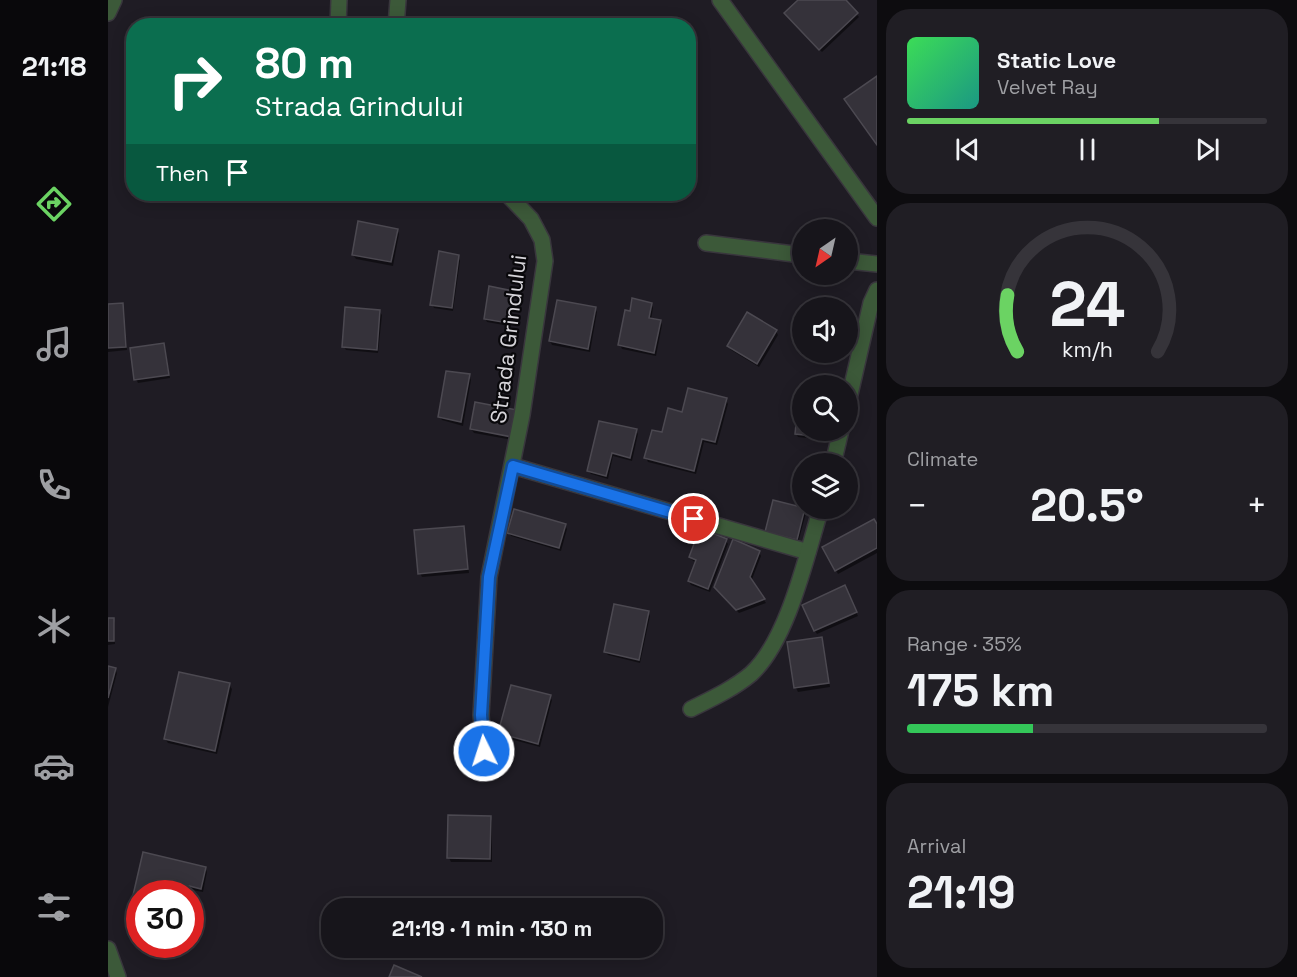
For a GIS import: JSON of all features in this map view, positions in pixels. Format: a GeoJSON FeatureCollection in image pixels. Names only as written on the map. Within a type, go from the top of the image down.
{"type":"FeatureCollection","features":[{"type":"Feature","properties":{"kind":"street"},"geometry":{"type":"LineString","coordinates":[[108,13],[114,0]]}},
{"type":"Feature","properties":{"kind":"street"},"geometry":{"type":"LineString","coordinates":[[338,18],[339,0]]}},
{"type":"Feature","properties":{"kind":"street"},"geometry":{"type":"LineString","coordinates":[[397,18],[398,0]]}},
{"type":"Feature","properties":{"kind":"street"},"geometry":{"type":"LineString","coordinates":[[720,0],[877,218]]}},
{"type":"Feature","properties":{"kind":"street","name":"Strada Grindului"},"geometry":{"type":"LineString","coordinates":[[484,751],[481,715],[489,577],[513,466],[545,261],[542,240],[531,219],[514,201]]}},
{"type":"Feature","properties":{"kind":"street"},"geometry":{"type":"LineString","coordinates":[[706,243],[792,254]]}},
{"type":"Feature","properties":{"kind":"street"},"geometry":{"type":"LineString","coordinates":[[858,262],[877,264]]}},
{"type":"Feature","properties":{"kind":"street"},"geometry":{"type":"LineString","coordinates":[[854,375],[871,303],[877,290]]}},
{"type":"Feature","properties":{"kind":"street"},"geometry":{"type":"LineString","coordinates":[[513,466],[808,552]]}},
{"type":"Feature","properties":{"kind":"street"},"geometry":{"type":"LineString","coordinates":[[691,710],[736,685],[752,673],[766,655],[784,623],[794,598],[818,519]]}},
{"type":"Feature","properties":{"kind":"street"},"geometry":{"type":"LineString","coordinates":[[108,950],[118,977]]}},
{"type":"Feature","properties":{"kind":"building"},"geometry":{"type":"Polygon","coordinates":[[[798,0],[846,0],[858,13],[819,50],[784,13],[798,0]]]}},
{"type":"Feature","properties":{"kind":"building"},"geometry":{"type":"Polygon","coordinates":[[[877,76],[877,145],[844,99],[877,76]]]}},
{"type":"Feature","properties":{"kind":"building"},"geometry":{"type":"Polygon","coordinates":[[[358,221],[398,229],[391,262],[352,255],[358,221]]]}},
{"type":"Feature","properties":{"kind":"building"},"geometry":{"type":"Polygon","coordinates":[[[439,251],[459,255],[452,308],[430,305],[439,251]]]}},
{"type":"Feature","properties":{"kind":"building"},"geometry":{"type":"Polygon","coordinates":[[[489,286],[513,291],[508,323],[484,319],[489,286]]]}},
{"type":"Feature","properties":{"kind":"building"},"geometry":{"type":"Polygon","coordinates":[[[632,298],[652,303],[649,318],[661,320],[654,353],[618,345],[625,310],[630,311],[632,298]]]}},
{"type":"Feature","properties":{"kind":"building"},"geometry":{"type":"Polygon","coordinates":[[[557,300],[596,307],[588,349],[549,341],[557,300]]]}},
{"type":"Feature","properties":{"kind":"building"},"geometry":{"type":"Polygon","coordinates":[[[123,303],[126,347],[108,348],[108,304],[123,303]]]}},
{"type":"Feature","properties":{"kind":"building"},"geometry":{"type":"Polygon","coordinates":[[[345,307],[380,310],[377,350],[342,347],[345,307]]]}},
{"type":"Feature","properties":{"kind":"building"},"geometry":{"type":"Polygon","coordinates":[[[747,312],[777,330],[757,364],[727,346],[747,312]]]}},
{"type":"Feature","properties":{"kind":"building"},"geometry":{"type":"Polygon","coordinates":[[[164,343],[169,375],[134,380],[130,348],[164,343]]]}},
{"type":"Feature","properties":{"kind":"building"},"geometry":{"type":"Polygon","coordinates":[[[446,371],[470,374],[461,422],[438,417],[446,371]]]}},
{"type":"Feature","properties":{"kind":"building"},"geometry":{"type":"Polygon","coordinates":[[[688,388],[727,398],[715,442],[702,439],[694,471],[644,458],[652,430],[662,432],[668,408],[682,412],[688,388]]]}},
{"type":"Feature","properties":{"kind":"building"},"geometry":{"type":"Polygon","coordinates":[[[475,402],[517,410],[512,437],[470,429],[475,402]]]}},
{"type":"Feature","properties":{"kind":"building"},"geometry":{"type":"Polygon","coordinates":[[[599,421],[637,429],[630,458],[612,453],[606,476],[587,471],[599,421]]]}},
{"type":"Feature","properties":{"kind":"building"},"geometry":{"type":"Polygon","coordinates":[[[773,500],[792,505],[792,519],[802,519],[797,540],[765,532],[773,500]]]}},
{"type":"Feature","properties":{"kind":"building"},"geometry":{"type":"Polygon","coordinates":[[[514,509],[566,524],[559,548],[507,533],[514,509]]]}},
{"type":"Feature","properties":{"kind":"building"},"geometry":{"type":"Polygon","coordinates":[[[874,519],[877,524],[877,548],[835,571],[822,547],[874,519]]]}},
{"type":"Feature","properties":{"kind":"building"},"geometry":{"type":"Polygon","coordinates":[[[464,526],[468,569],[418,574],[414,530],[464,526]]]}},
{"type":"Feature","properties":{"kind":"building"},"geometry":{"type":"Polygon","coordinates":[[[700,528],[727,539],[708,589],[688,581],[696,560],[689,557],[700,528]]]}},
{"type":"Feature","properties":{"kind":"building"},"geometry":{"type":"Polygon","coordinates":[[[733,539],[760,551],[750,577],[765,599],[736,610],[714,587],[733,539]]]}},
{"type":"Feature","properties":{"kind":"building"},"geometry":{"type":"Polygon","coordinates":[[[845,585],[857,612],[814,631],[802,605],[845,585]]]}},
{"type":"Feature","properties":{"kind":"building"},"geometry":{"type":"Polygon","coordinates":[[[614,604],[649,611],[639,660],[604,652],[614,604]]]}},
{"type":"Feature","properties":{"kind":"building"},"geometry":{"type":"Polygon","coordinates":[[[108,618],[114,618],[114,641],[108,641],[108,618]]]}},
{"type":"Feature","properties":{"kind":"building"},"geometry":{"type":"Polygon","coordinates":[[[822,637],[829,683],[794,688],[787,642],[822,637]]]}},
{"type":"Feature","properties":{"kind":"building"},"geometry":{"type":"Polygon","coordinates":[[[108,666],[116,668],[108,698],[108,666]]]}},
{"type":"Feature","properties":{"kind":"building"},"geometry":{"type":"Polygon","coordinates":[[[179,672],[230,683],[215,751],[164,739],[179,672]]]}},
{"type":"Feature","properties":{"kind":"building"},"geometry":{"type":"Polygon","coordinates":[[[511,685],[551,695],[538,744],[498,733],[511,685]]]}},
{"type":"Feature","properties":{"kind":"building"},"geometry":{"type":"Polygon","coordinates":[[[448,815],[491,816],[490,859],[447,858],[448,815]]]}},
{"type":"Feature","properties":{"kind":"building"},"geometry":{"type":"Polygon","coordinates":[[[143,852],[206,867],[203,880],[137,880],[143,852]]]}},
{"type":"Feature","properties":{"kind":"building"},"geometry":{"type":"Polygon","coordinates":[[[394,965],[422,977],[389,977],[394,965]]]}},
{"type":"Feature","properties":{"kind":"route"},"geometry":{"type":"LineString","coordinates":[[484,751],[481,715],[489,577],[513,466],[694,519]]}}]}
